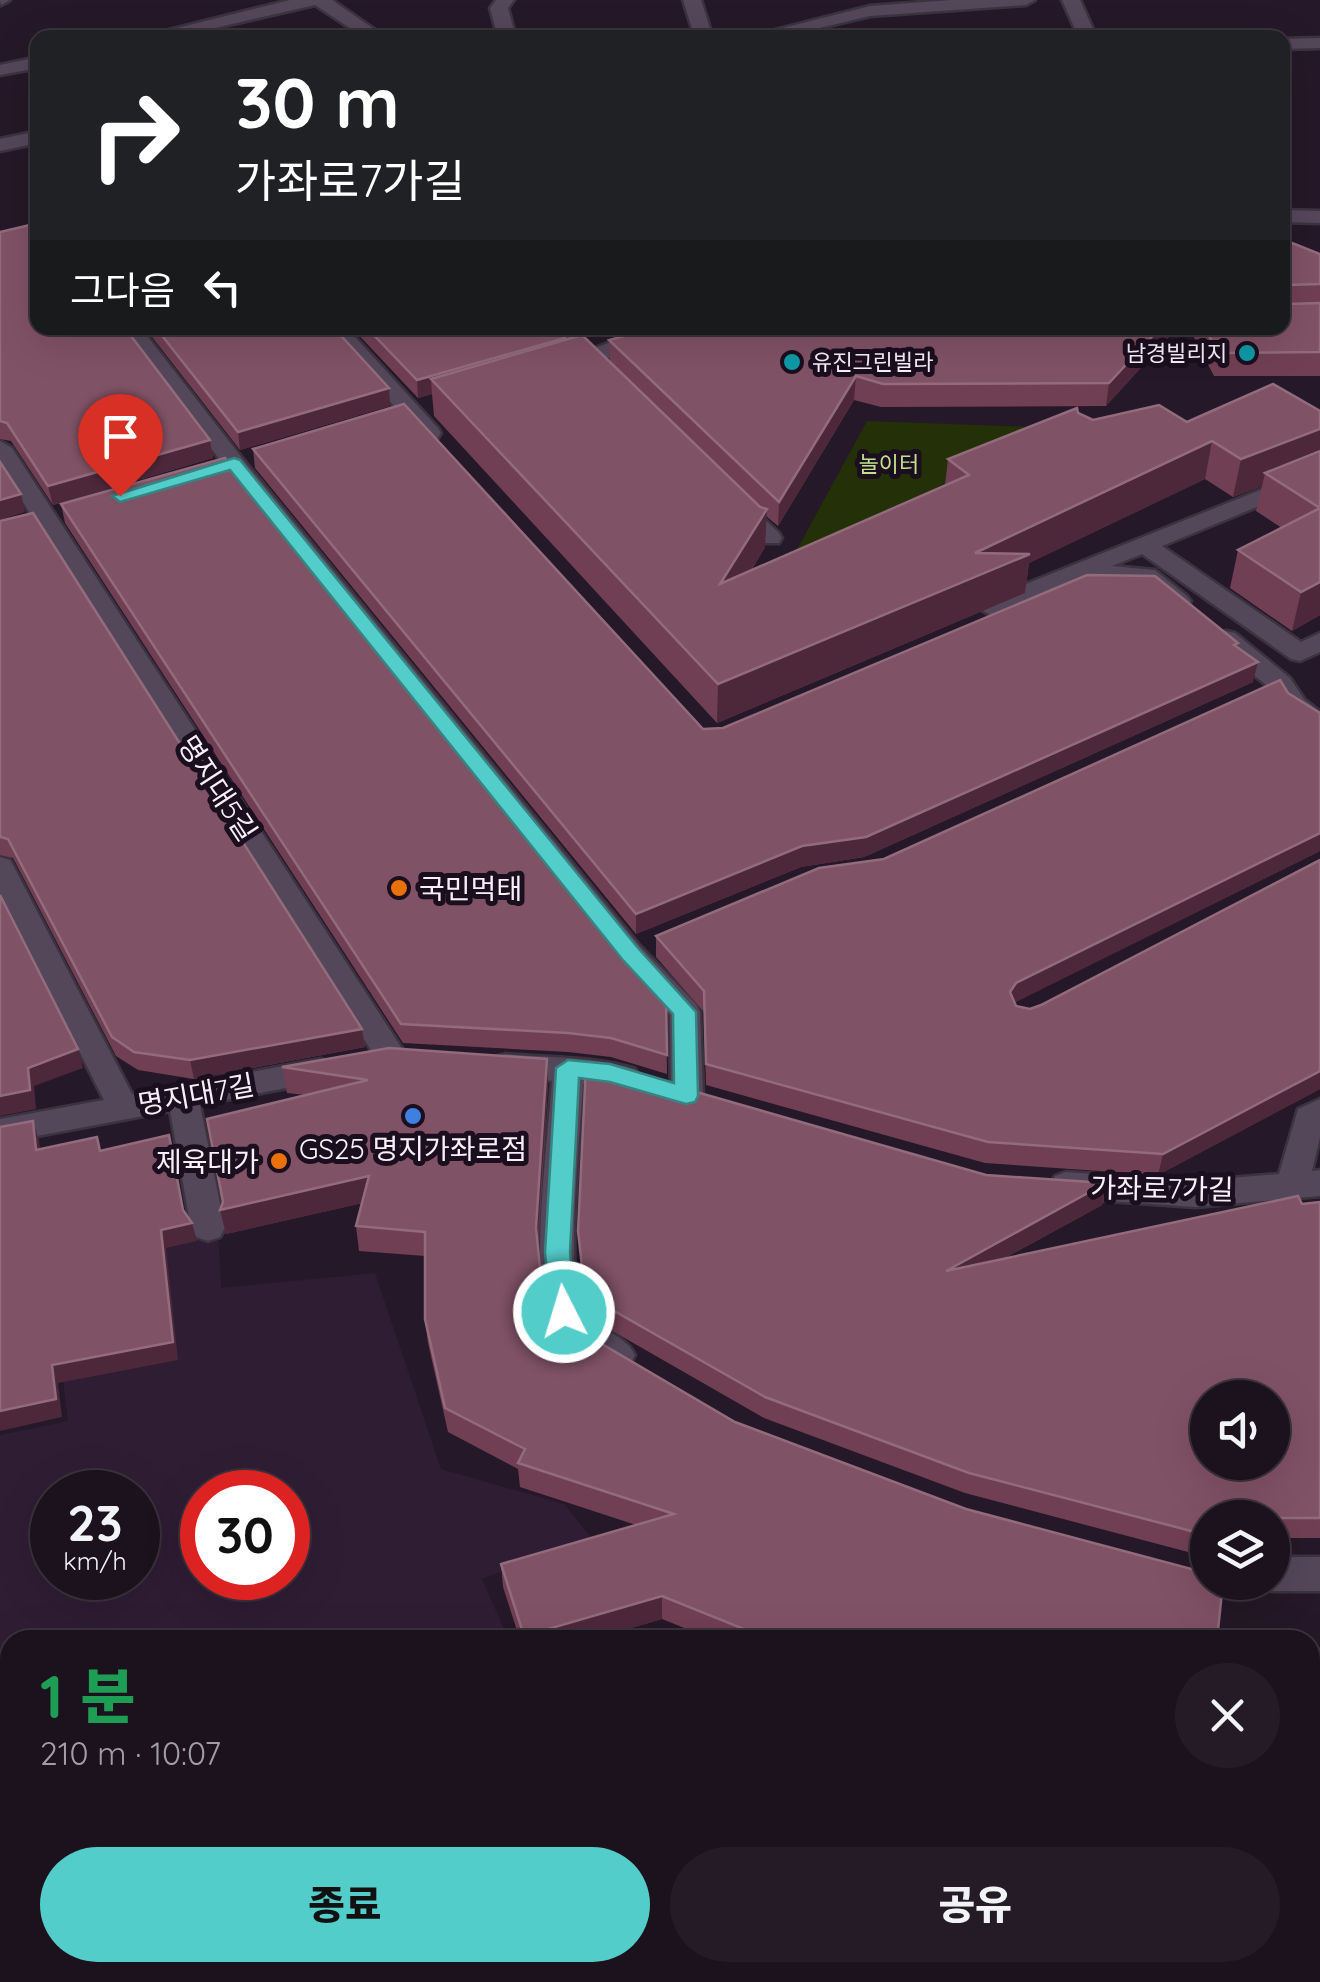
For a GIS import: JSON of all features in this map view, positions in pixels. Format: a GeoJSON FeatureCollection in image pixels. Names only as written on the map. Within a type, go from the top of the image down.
{"type":"FeatureCollection","features":[{"type":"Feature","properties":{"kind":"street"},"geometry":{"type":"LineString","coordinates":[[182,30],[316,0],[365,30]]}},
{"type":"Feature","properties":{"kind":"street"},"geometry":{"type":"LineString","coordinates":[[505,0],[499,8],[505,30]]}},
{"type":"Feature","properties":{"kind":"street"},"geometry":{"type":"LineString","coordinates":[[692,0],[701,30]]}},
{"type":"Feature","properties":{"kind":"street"},"geometry":{"type":"LineString","coordinates":[[786,30],[870,10],[1026,0]]}},
{"type":"Feature","properties":{"kind":"street"},"geometry":{"type":"LineString","coordinates":[[1071,0],[1084,30]]}},
{"type":"Feature","properties":{"kind":"street"},"geometry":{"type":"LineString","coordinates":[[1290,44],[1320,43]]}},
{"type":"Feature","properties":{"kind":"street"},"geometry":{"type":"LineString","coordinates":[[0,70],[30,64]]}},
{"type":"Feature","properties":{"kind":"street"},"geometry":{"type":"LineString","coordinates":[[0,146],[30,138]]}},
{"type":"Feature","properties":{"kind":"street"},"geometry":{"type":"LineString","coordinates":[[1290,216],[1320,216]]}},
{"type":"Feature","properties":{"kind":"street"},"geometry":{"type":"LineString","coordinates":[[135,335],[233,463],[630,954],[685,1012],[686,1096]]}},
{"type":"Feature","properties":{"kind":"street"},"geometry":{"type":"LineString","coordinates":[[342,335],[450,455]]}},
{"type":"Feature","properties":{"kind":"street"},"geometry":{"type":"LineString","coordinates":[[564,335],[618,387]]}},
{"type":"Feature","properties":{"kind":"street"},"geometry":{"type":"LineString","coordinates":[[536,375],[652,335]]}},
{"type":"Feature","properties":{"kind":"street","name":"명지대5길"},"geometry":{"type":"LineString","coordinates":[[0,448],[54,516],[392,1058]]}},
{"type":"Feature","properties":{"kind":"street"},"geometry":{"type":"LineString","coordinates":[[1320,473],[1143,544],[969,623],[1103,574],[1146,575],[1281,684],[1294,705],[1320,726]]}},
{"type":"Feature","properties":{"kind":"street"},"geometry":{"type":"LineString","coordinates":[[714,483],[770,538]]}},
{"type":"Feature","properties":{"kind":"street"},"geometry":{"type":"LineString","coordinates":[[15,527],[54,516]]}},
{"type":"Feature","properties":{"kind":"street"},"geometry":{"type":"LineString","coordinates":[[1143,544],[1300,652],[1320,642]]}},
{"type":"Feature","properties":{"kind":"street"},"geometry":{"type":"LineString","coordinates":[[1246,700],[1281,684]]}},
{"type":"Feature","properties":{"kind":"street"},"geometry":{"type":"LineString","coordinates":[[0,867],[123,1107]]}},
{"type":"Feature","properties":{"kind":"street"},"geometry":{"type":"LineString","coordinates":[[630,954],[666,938]]}},
{"type":"Feature","properties":{"kind":"street"},"geometry":{"type":"LineString","coordinates":[[392,1058],[431,1060]]}},
{"type":"Feature","properties":{"kind":"street","name":"명지대7길"},"geometry":{"type":"LineString","coordinates":[[0,1131],[392,1058]]}},
{"type":"Feature","properties":{"kind":"street"},"geometry":{"type":"LineString","coordinates":[[470,1063],[610,1073],[721,1106]]}},
{"type":"Feature","properties":{"kind":"street"},"geometry":{"type":"LineString","coordinates":[[568,1068],[558,1252],[564,1312],[588,1338],[652,1375]]}},
{"type":"Feature","properties":{"kind":"street"},"geometry":{"type":"LineString","coordinates":[[183,1096],[208,1228]]}},
{"type":"Feature","properties":{"kind":"street","name":"가좌로7가길"},"geometry":{"type":"LineString","coordinates":[[1042,1184],[1195,1194],[1306,1184],[1309,1117],[1320,1111]]}},
{"type":"Feature","properties":{"kind":"street"},"geometry":{"type":"LineString","coordinates":[[1290,1574],[1320,1574]]}},
{"type":"Feature","properties":{"kind":"shaded area"},"geometry":{"type":"Polygon","coordinates":[[[217,1208],[221,1288],[375,1273],[441,1469],[564,1504],[591,1537],[482,1579],[505,1630],[0,1630],[0,1435],[68,1421],[45,1236],[217,1208]]]}},
{"type":"Feature","properties":{"kind":"green space","name":"놀이터"},"geometry":{"type":"Polygon","coordinates":[[[867,421],[1062,428],[794,555],[867,421]]]}},
{"type":"Feature","properties":{"kind":"building"},"geometry":{"type":"Polygon","coordinates":[[[30,225],[30,335],[130,335],[210,440],[48,486],[7,423],[0,421],[0,232],[30,225]]]}},
{"type":"Feature","properties":{"kind":"building"},"geometry":{"type":"Polygon","coordinates":[[[1290,242],[1320,254],[1320,284],[1290,285],[1290,242]]]}},
{"type":"Feature","properties":{"kind":"building"},"geometry":{"type":"Polygon","coordinates":[[[1320,303],[1320,352],[1218,353],[1209,335],[1290,335],[1290,304],[1320,303]]]}},
{"type":"Feature","properties":{"kind":"building"},"geometry":{"type":"Polygon","coordinates":[[[162,335],[340,335],[389,388],[238,432],[162,335]]]}},
{"type":"Feature","properties":{"kind":"building"},"geometry":{"type":"Polygon","coordinates":[[[374,335],[565,338],[417,380],[374,335]]]}},
{"type":"Feature","properties":{"kind":"building"},"geometry":{"type":"Polygon","coordinates":[[[582,335],[760,507],[767,509],[720,584],[969,475],[948,459],[1077,408],[1078,413],[1093,420],[1159,405],[1187,422],[1273,384],[1320,411],[1320,429],[1241,459],[1212,441],[975,553],[1030,554],[718,684],[431,379],[582,335]]]}},
{"type":"Feature","properties":{"kind":"building"},"geometry":{"type":"Polygon","coordinates":[[[627,335],[1154,335],[1109,383],[883,384],[856,376],[779,502],[609,340],[627,335]]]}},
{"type":"Feature","properties":{"kind":"building"},"geometry":{"type":"Polygon","coordinates":[[[404,404],[703,729],[723,728],[1087,575],[1155,576],[1258,662],[866,837],[802,846],[636,914],[253,449],[404,404]]]}},
{"type":"Feature","properties":{"kind":"building"},"geometry":{"type":"Polygon","coordinates":[[[1320,451],[1320,508],[1265,473],[1320,451]]]}},
{"type":"Feature","properties":{"kind":"building"},"geometry":{"type":"Polygon","coordinates":[[[225,458],[617,943],[666,997],[667,1055],[611,1038],[401,1024],[61,504],[225,458]]]}},
{"type":"Feature","properties":{"kind":"building"},"geometry":{"type":"Polygon","coordinates":[[[0,462],[21,494],[0,500],[0,462]]]}},
{"type":"Feature","properties":{"kind":"building"},"geometry":{"type":"Polygon","coordinates":[[[1320,508],[1320,582],[1301,592],[1238,550],[1320,508]]]}},
{"type":"Feature","properties":{"kind":"building"},"geometry":{"type":"Polygon","coordinates":[[[33,513],[362,1029],[190,1060],[134,1052],[112,1037],[8,839],[0,837],[0,521],[33,513]]]}},
{"type":"Feature","properties":{"kind":"building"},"geometry":{"type":"Polygon","coordinates":[[[1280,680],[1288,693],[1320,713],[1320,833],[1016,983],[1010,992],[1016,1006],[1030,1009],[1041,1005],[1320,860],[1320,1071],[1163,1154],[988,1142],[706,1064],[704,991],[656,936],[819,868],[884,859],[1280,680]]]}},
{"type":"Feature","properties":{"kind":"building"},"geometry":{"type":"Polygon","coordinates":[[[0,895],[78,1049],[28,1068],[30,1090],[0,1096],[0,895]]]}},
{"type":"Feature","properties":{"kind":"building"},"geometry":{"type":"Polygon","coordinates":[[[389,1048],[547,1059],[536,1228],[542,1288],[573,1327],[735,1422],[966,1509],[1190,1569],[1190,1600],[1221,1600],[1218,1630],[746,1630],[662,1596],[545,1630],[522,1630],[501,1564],[674,1514],[518,1463],[525,1449],[445,1408],[425,1319],[425,1232],[356,1226],[369,1176],[220,1210],[223,1202],[207,1119],[368,1080],[282,1067],[389,1048]]]}},
{"type":"Feature","properties":{"kind":"building"},"geometry":{"type":"Polygon","coordinates":[[[586,1066],[609,1067],[986,1175],[1106,1183],[946,1271],[1298,1196],[1302,1204],[1320,1202],[1320,1518],[1290,1518],[1290,1500],[1190,1500],[1190,1531],[969,1473],[765,1397],[602,1304],[584,1284],[578,1231],[586,1066]]]}},
{"type":"Feature","properties":{"kind":"building"},"geometry":{"type":"Polygon","coordinates":[[[33,1121],[36,1150],[97,1137],[100,1151],[169,1135],[183,1210],[192,1223],[161,1230],[173,1342],[52,1365],[56,1399],[0,1411],[0,1127],[33,1121]]]}},
{"type":"Feature","properties":{"kind":"place","name":"남경빌리지"},"geometry":{"type":"Point","coordinates":[1247,353]}},
{"type":"Feature","properties":{"kind":"place","name":"유진그린빌라"},"geometry":{"type":"Point","coordinates":[792,362]}},
{"type":"Feature","properties":{"kind":"place","name":"국민먹태"},"geometry":{"type":"Point","coordinates":[399,888]}},
{"type":"Feature","properties":{"kind":"place","name":"GS25 명지가좌로점"},"geometry":{"type":"Point","coordinates":[413,1116]}},
{"type":"Feature","properties":{"kind":"place","name":"제육대가"},"geometry":{"type":"Point","coordinates":[279,1161]}},
{"type":"Feature","properties":{"kind":"route"},"geometry":{"type":"LineString","coordinates":[[120,496],[234,463],[630,954],[685,1012],[686,1096],[610,1073],[568,1068],[558,1252],[564,1312]]}}]}
